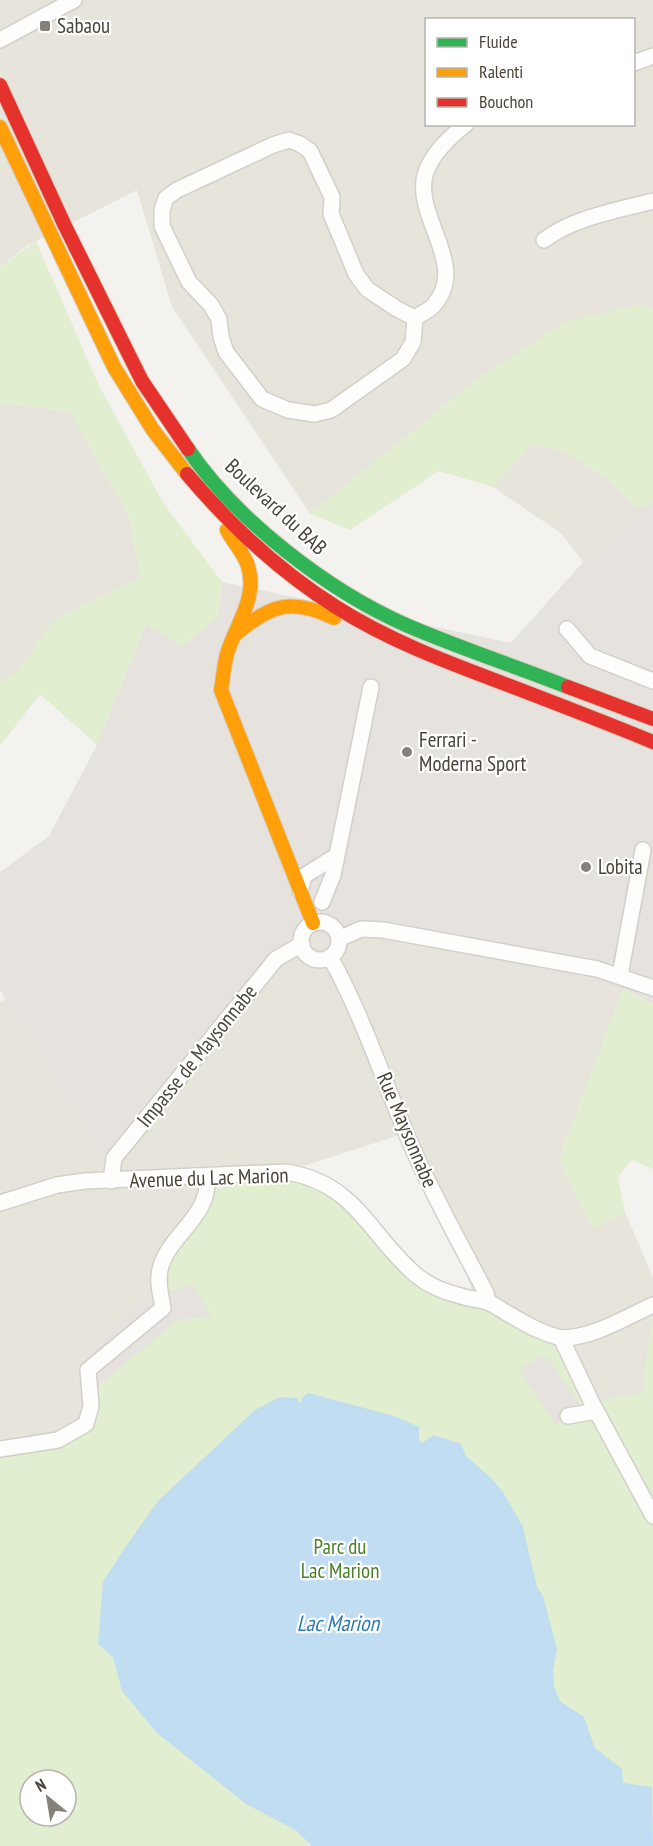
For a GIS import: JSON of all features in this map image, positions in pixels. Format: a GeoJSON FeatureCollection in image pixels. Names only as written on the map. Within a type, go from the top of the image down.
{"type":"FeatureCollection","features":[{"type":"Feature","properties":{"kind":"main road","name":"Boulevard du BAB"},"geometry":{"type":"LineString","coordinates":[[0,85],[65,226],[142,381],[194,458],[231,501],[271,538],[318,575],[365,604],[406,625],[653,719]]}},
{"type":"Feature","properties":{"kind":"main road","name":"Boulevard du BAB"},"geometry":{"type":"LineString","coordinates":[[0,128],[101,342],[130,394],[177,464],[220,514],[293,578],[327,602],[371,628],[440,661],[653,742]]}},
{"type":"Feature","properties":{"kind":"main road"},"geometry":{"type":"LineString","coordinates":[[220,514],[229,534],[240,548],[248,566],[252,586],[237,633],[227,653],[221,690],[288,861],[302,884],[320,923]]}},
{"type":"Feature","properties":{"kind":"main road"},"geometry":{"type":"LineString","coordinates":[[237,633],[256,616],[276,607],[298,604],[324,613],[364,635],[440,661]]}},
{"type":"Feature","properties":{"kind":"main road"},"geometry":{"type":"LineString","coordinates":[[302,884],[322,902],[320,923]]}},
{"type":"Feature","properties":{"kind":"street"},"geometry":{"type":"LineString","coordinates":[[0,40],[75,0]]}},
{"type":"Feature","properties":{"kind":"street"},"geometry":{"type":"LineString","coordinates":[[635,62],[653,56]]}},
{"type":"Feature","properties":{"kind":"street"},"geometry":{"type":"LineString","coordinates":[[415,318],[434,306],[443,292],[446,273],[444,254],[424,193],[425,174],[436,152],[464,126]]}},
{"type":"Feature","properties":{"kind":"street"},"geometry":{"type":"LineString","coordinates":[[289,140],[300,144],[310,151],[332,197],[332,214],[356,274],[367,289],[415,318],[412,342],[403,359],[331,410],[315,414],[288,410],[262,399],[226,352],[219,319],[211,305],[189,282],[162,226],[162,210],[166,198],[177,190],[273,145],[289,140]]}},
{"type":"Feature","properties":{"kind":"street"},"geometry":{"type":"LineString","coordinates":[[544,240],[560,228],[581,220],[653,201]]}},
{"type":"Feature","properties":{"kind":"street"},"geometry":{"type":"LineString","coordinates":[[567,628],[590,656],[653,681]]}},
{"type":"Feature","properties":{"kind":"street"},"geometry":{"type":"LineString","coordinates":[[322,902],[333,875],[371,687]]}},
{"type":"Feature","properties":{"kind":"street"},"geometry":{"type":"LineString","coordinates":[[620,975],[643,850]]}},
{"type":"Feature","properties":{"kind":"street"},"geometry":{"type":"LineString","coordinates":[[302,884],[336,856]]}},
{"type":"Feature","properties":{"kind":"street"},"geometry":{"type":"LineString","coordinates":[[320,923],[337,932],[339,939],[337,950],[330,957],[318,959],[307,954],[302,944],[304,931],[320,923]]}},
{"type":"Feature","properties":{"kind":"street"},"geometry":{"type":"LineString","coordinates":[[339,939],[361,929],[383,930],[597,969],[653,988]]}},
{"type":"Feature","properties":{"kind":"street","name":"Impasse de Maysonnabe"},"geometry":{"type":"LineString","coordinates":[[111,1181],[114,1158],[276,959],[302,944]]}},
{"type":"Feature","properties":{"kind":"street","name":"Rue Maysonnabe"},"geometry":{"type":"LineString","coordinates":[[330,957],[358,1012],[410,1142],[441,1208],[486,1293],[488,1302]]}},
{"type":"Feature","properties":{"kind":"street","name":"Avenue du Lac Marion"},"geometry":{"type":"LineString","coordinates":[[0,1203],[57,1185],[85,1181],[287,1173],[303,1175],[321,1182],[351,1202],[400,1260],[417,1276],[435,1288],[488,1302],[545,1334],[561,1338]]}},
{"type":"Feature","properties":{"kind":"street"},"geometry":{"type":"LineString","coordinates":[[0,1449],[58,1440],[86,1424],[91,1406],[88,1370],[163,1308],[159,1283],[160,1268],[205,1201],[208,1186],[206,1176]]}},
{"type":"Feature","properties":{"kind":"street"},"geometry":{"type":"LineString","coordinates":[[653,1305],[577,1338],[561,1338],[596,1411],[653,1516]]}},
{"type":"Feature","properties":{"kind":"street"},"geometry":{"type":"LineString","coordinates":[[568,1416],[596,1411]]}},
{"type":"Feature","properties":{"kind":"shaded area"},"geometry":{"type":"Polygon","coordinates":[[[0,0],[653,0],[653,310],[642,304],[483,375],[310,514],[172,307],[137,190],[28,245],[0,267],[0,0]]]}},
{"type":"Feature","properties":{"kind":"shaded area"},"geometry":{"type":"Polygon","coordinates":[[[0,403],[70,412],[129,516],[141,578],[55,620],[15,674],[0,682],[0,403]]]}},
{"type":"Feature","properties":{"kind":"shaded area"},"geometry":{"type":"Polygon","coordinates":[[[531,445],[562,450],[611,481],[638,508],[623,530],[583,562],[562,534],[493,487],[531,445]]]}},
{"type":"Feature","properties":{"kind":"shaded area"},"geometry":{"type":"Polygon","coordinates":[[[653,504],[653,1004],[623,989],[370,936],[274,952],[102,1156],[0,990],[0,872],[49,836],[97,745],[146,625],[218,618],[222,582],[511,643],[583,562],[623,530],[638,508],[653,504]]]}},
{"type":"Feature","properties":{"kind":"shaded area"},"geometry":{"type":"Polygon","coordinates":[[[370,936],[623,989],[559,1159],[595,1227],[625,1212],[653,1278],[653,1308],[643,1393],[592,1403],[503,1311],[472,1290],[415,1130],[307,1165],[230,1175],[163,1308],[86,1424],[58,1440],[0,1449],[0,1002],[5,999],[370,936]]]}},
{"type":"Feature","properties":{"kind":"shaded area"},"geometry":{"type":"Polygon","coordinates":[[[192,1284],[212,1316],[178,1320],[96,1388],[88,1370],[85,1350],[147,1299],[192,1284]]]}},
{"type":"Feature","properties":{"kind":"shaded area"},"geometry":{"type":"Polygon","coordinates":[[[540,1356],[549,1359],[582,1407],[556,1425],[519,1370],[540,1356]]]}},
{"type":"Feature","properties":{"kind":"green space"},"geometry":{"type":"Polygon","coordinates":[[[36,241],[99,386],[164,504],[222,582],[218,618],[182,646],[146,625],[97,745],[40,694],[0,746],[0,682],[15,674],[55,620],[141,578],[129,516],[70,412],[0,403],[0,267],[36,241]]]}},
{"type":"Feature","properties":{"kind":"green space"},"geometry":{"type":"Polygon","coordinates":[[[642,304],[653,310],[653,504],[638,508],[611,481],[562,450],[531,445],[493,487],[439,471],[350,530],[310,514],[483,375],[565,322],[642,304]]]}},
{"type":"Feature","properties":{"kind":"green space"},"geometry":{"type":"Polygon","coordinates":[[[623,989],[653,1004],[653,1169],[632,1160],[618,1177],[625,1212],[596,1228],[588,1219],[559,1159],[623,989]]]}},
{"type":"Feature","properties":{"kind":"green space","name":"Parc du Lac Marion"},"geometry":{"type":"Polygon","coordinates":[[[287,1172],[321,1182],[417,1276],[561,1338],[592,1403],[643,1393],[653,1308],[653,1846],[0,1846],[0,1449],[86,1424],[88,1370],[163,1308],[159,1283],[205,1201],[206,1176],[287,1172]]]}},
{"type":"Feature","properties":{"kind":"water","name":"Lac Marion"},"geometry":{"type":"Polygon","coordinates":[[[308,1393],[394,1416],[419,1427],[419,1440],[422,1443],[434,1435],[461,1444],[466,1456],[503,1492],[523,1527],[537,1587],[543,1596],[557,1649],[553,1671],[554,1687],[560,1701],[584,1717],[595,1748],[622,1769],[623,1783],[652,1787],[653,1846],[312,1846],[297,1831],[246,1804],[157,1733],[122,1691],[113,1657],[98,1644],[103,1582],[158,1501],[255,1410],[280,1397],[297,1398],[300,1404],[308,1393]]]}},
{"type":"Feature","properties":{"kind":"traffic: fast"},"geometry":{"type":"LineString","coordinates":[[188,449],[208,476],[257,527],[315,573],[345,593],[406,625],[568,687]]}},
{"type":"Feature","properties":{"kind":"traffic: slow"},"geometry":{"type":"LineString","coordinates":[[0,127],[114,367],[153,430],[187,474]]}},
{"type":"Feature","properties":{"kind":"traffic: slow"},"geometry":{"type":"LineString","coordinates":[[227,530],[248,566],[250,589],[245,611],[227,654],[221,690],[313,923]]}},
{"type":"Feature","properties":{"kind":"traffic: slow"},"geometry":{"type":"LineString","coordinates":[[237,633],[261,616],[283,607],[306,608],[334,618]]}},
{"type":"Feature","properties":{"kind":"traffic: jam"},"geometry":{"type":"LineString","coordinates":[[0,85],[65,226],[142,381],[188,449]]}},
{"type":"Feature","properties":{"kind":"traffic: jam"},"geometry":{"type":"LineString","coordinates":[[187,474],[220,511],[275,563],[315,593],[357,620],[445,661],[653,742]]}},
{"type":"Feature","properties":{"kind":"traffic: jam"},"geometry":{"type":"LineString","coordinates":[[568,687],[653,719]]}},
{"type":"Feature","properties":{"kind":"place","name":"Sabaou"},"geometry":{"type":"Point","coordinates":[45,26]}},
{"type":"Feature","properties":{"kind":"place","name":"Ferrari - Moderna Sport"},"geometry":{"type":"Point","coordinates":[407,752]}},
{"type":"Feature","properties":{"kind":"place","name":"Lobita"},"geometry":{"type":"Point","coordinates":[586,867]}}]}
